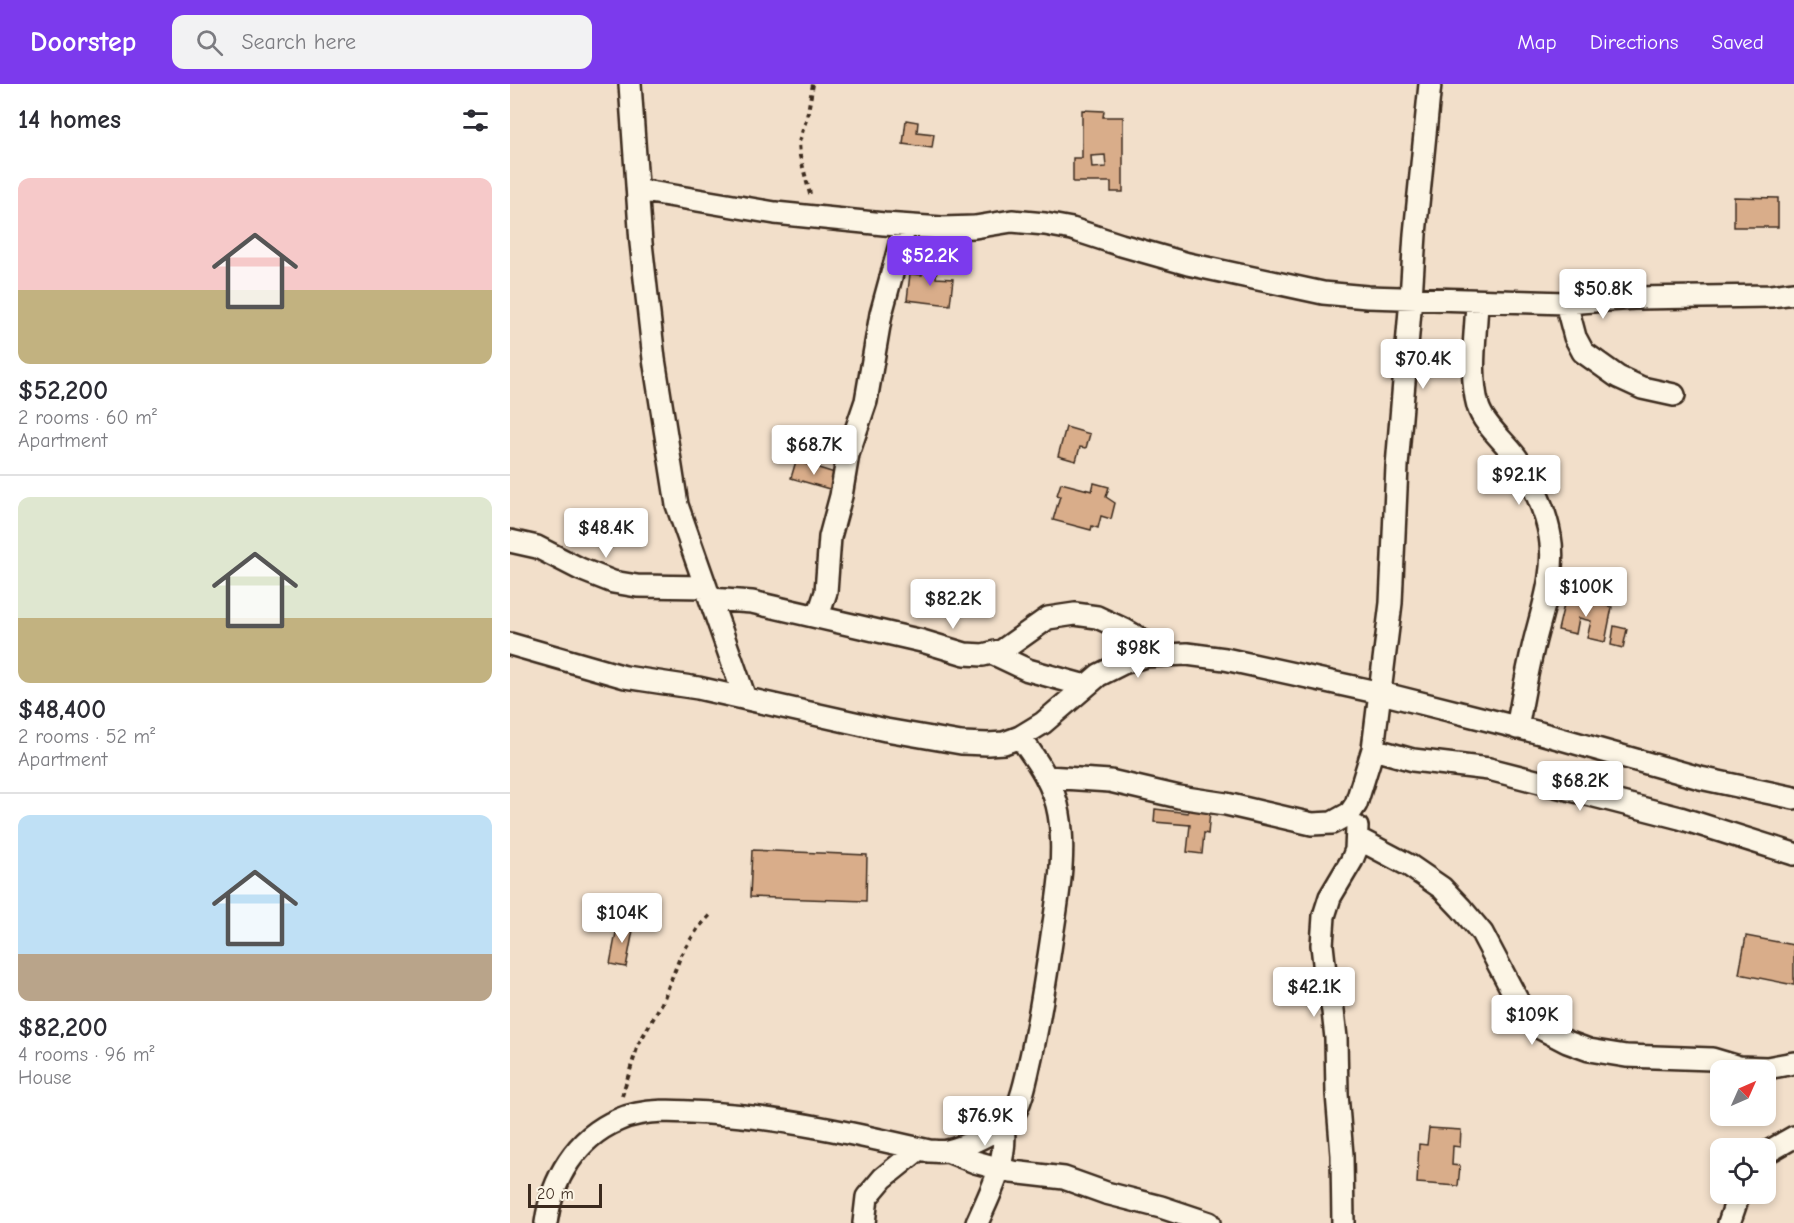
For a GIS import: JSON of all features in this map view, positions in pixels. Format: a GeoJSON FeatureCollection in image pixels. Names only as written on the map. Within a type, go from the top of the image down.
{"type":"FeatureCollection","features":[{"type":"Feature","properties":{"kind":"street"},"geometry":{"type":"LineString","coordinates":[[630,84],[641,243],[654,358],[675,495],[745,698]]}},
{"type":"Feature","properties":{"kind":"street"},"geometry":{"type":"LineString","coordinates":[[1047,777],[1110,781],[1312,824],[1332,823],[1350,813],[1356,804],[1373,750],[1391,603],[1397,466],[1415,234],[1430,84]]}},
{"type":"Feature","properties":{"kind":"street"},"geometry":{"type":"LineString","coordinates":[[638,190],[676,195],[732,207],[905,226],[953,228],[1012,221],[1045,224],[1072,229],[1188,264],[1323,293],[1367,297],[1566,303],[1634,298],[1771,297],[1794,293]]}},
{"type":"Feature","properties":{"kind":"street"},"geometry":{"type":"LineString","coordinates":[[818,616],[826,592],[830,537],[841,496],[848,454],[866,401],[882,314],[905,226]]}},
{"type":"Feature","properties":{"kind":"street"},"geometry":{"type":"LineString","coordinates":[[1477,302],[1474,374],[1478,408],[1528,477],[1550,535],[1548,579],[1517,728]]}},
{"type":"Feature","properties":{"kind":"street"},"geometry":{"type":"LineString","coordinates":[[1566,303],[1575,337],[1583,352],[1618,377],[1642,388],[1674,395]]}},
{"type":"Feature","properties":{"kind":"street"},"geometry":{"type":"LineString","coordinates":[[510,541],[537,547],[588,573],[613,582],[708,593],[818,616],[922,641],[965,654],[983,655],[1003,650],[1048,618],[1075,614],[1107,621],[1168,654]]}},
{"type":"Feature","properties":{"kind":"street"},"geometry":{"type":"LineString","coordinates":[[510,644],[625,677],[698,688],[886,730],[961,743],[988,744],[1020,737],[1043,723],[1099,675],[1123,663],[1145,656],[1186,654],[1225,659],[1381,693],[1700,778],[1794,798]]}},
{"type":"Feature","properties":{"kind":"street"},"geometry":{"type":"LineString","coordinates":[[992,653],[1028,670],[1086,686]]}},
{"type":"Feature","properties":{"kind":"street"},"geometry":{"type":"LineString","coordinates":[[947,1151],[1004,1125],[1014,1115],[1024,1086],[1039,1022],[1059,890],[1062,829],[1059,810],[1047,777],[1020,737]]}},
{"type":"Feature","properties":{"kind":"street"},"geometry":{"type":"LineString","coordinates":[[1373,750],[1413,760],[1488,769],[1680,818],[1794,854]]}},
{"type":"Feature","properties":{"kind":"street"},"geometry":{"type":"LineString","coordinates":[[1343,1223],[1342,1155],[1333,1011],[1322,945],[1326,907],[1352,860],[1357,838],[1356,825],[1350,813]]}},
{"type":"Feature","properties":{"kind":"street"},"geometry":{"type":"LineString","coordinates":[[1357,838],[1410,866],[1442,888],[1482,933],[1523,1011],[1540,1028],[1567,1042],[1589,1050],[1626,1056],[1712,1059],[1739,1067],[1767,1068],[1794,1063]]}},
{"type":"Feature","properties":{"kind":"street"},"geometry":{"type":"LineString","coordinates":[[546,1223],[551,1199],[564,1168],[592,1134],[618,1120],[669,1111],[743,1115],[815,1126],[928,1151],[947,1151],[1000,1169],[1064,1178],[1106,1193],[1161,1207],[1209,1223]]}},
{"type":"Feature","properties":{"kind":"street"},"geometry":{"type":"LineString","coordinates":[[977,1223],[1000,1169],[1005,1147],[1004,1125]]}},
{"type":"Feature","properties":{"kind":"street"},"geometry":{"type":"LineString","coordinates":[[1776,1147],[1794,1137]]}},
{"type":"Feature","properties":{"kind":"street"},"geometry":{"type":"LineString","coordinates":[[864,1223],[867,1197],[884,1178],[919,1149]]}},
{"type":"Feature","properties":{"kind":"street"},"geometry":{"type":"LineString","coordinates":[[1729,1223],[1736,1204]]}},
{"type":"Feature","properties":{"kind":"path"},"geometry":{"type":"LineString","coordinates":[[813,84],[807,117],[798,142],[816,216]]}},
{"type":"Feature","properties":{"kind":"path"},"geometry":{"type":"LineString","coordinates":[[618,1120],[628,1074],[638,1045],[663,1003],[681,955],[698,928],[710,915]]}},
{"type":"Feature","properties":{"kind":"building"},"geometry":{"type":"Polygon","coordinates":[[[1082,110],[1104,111],[1103,117],[1123,117],[1123,192],[1111,192],[1111,182],[1073,182],[1073,158],[1082,158],[1082,110]],[[1105,155],[1091,156],[1092,168],[1106,167],[1105,155]]]}},
{"type":"Feature","properties":{"kind":"building"},"geometry":{"type":"Polygon","coordinates":[[[906,120],[918,122],[917,132],[934,134],[932,148],[903,144],[906,120]]]}},
{"type":"Feature","properties":{"kind":"building"},"geometry":{"type":"Polygon","coordinates":[[[1734,197],[1778,198],[1778,227],[1734,227],[1734,197]]]}},
{"type":"Feature","properties":{"kind":"building"},"geometry":{"type":"Polygon","coordinates":[[[925,229],[958,231],[955,265],[940,263],[940,252],[936,251],[936,259],[923,257],[925,229]]]}},
{"type":"Feature","properties":{"kind":"building"},"geometry":{"type":"Polygon","coordinates":[[[923,265],[937,266],[936,278],[953,279],[950,305],[907,300],[910,274],[922,275],[923,265]]]}},
{"type":"Feature","properties":{"kind":"building"},"geometry":{"type":"Polygon","coordinates":[[[1066,427],[1090,434],[1086,448],[1080,447],[1076,461],[1058,456],[1066,427]]]}},
{"type":"Feature","properties":{"kind":"building"},"geometry":{"type":"Polygon","coordinates":[[[796,461],[838,474],[833,490],[791,478],[796,461]]]}},
{"type":"Feature","properties":{"kind":"building"},"geometry":{"type":"Polygon","coordinates":[[[1061,483],[1092,491],[1094,483],[1109,487],[1106,497],[1115,503],[1111,519],[1101,516],[1098,528],[1092,526],[1091,530],[1053,520],[1061,483]]]}},
{"type":"Feature","properties":{"kind":"building"},"geometry":{"type":"Polygon","coordinates":[[[1566,596],[1612,607],[1605,642],[1587,638],[1591,621],[1579,618],[1576,634],[1558,630],[1566,596]]]}},
{"type":"Feature","properties":{"kind":"building"},"geometry":{"type":"Polygon","coordinates":[[[1614,626],[1627,629],[1623,648],[1611,645],[1614,626]]]}},
{"type":"Feature","properties":{"kind":"building"},"geometry":{"type":"Polygon","coordinates":[[[1155,809],[1188,813],[1188,809],[1210,811],[1208,834],[1204,833],[1202,854],[1187,852],[1190,825],[1154,822],[1155,809]]]}},
{"type":"Feature","properties":{"kind":"building"},"geometry":{"type":"Polygon","coordinates":[[[752,850],[867,855],[866,901],[750,897],[752,850]]]}},
{"type":"Feature","properties":{"kind":"building"},"geometry":{"type":"Polygon","coordinates":[[[618,922],[634,925],[626,967],[610,964],[618,922]]]}},
{"type":"Feature","properties":{"kind":"building"},"geometry":{"type":"Polygon","coordinates":[[[1746,936],[1794,945],[1794,985],[1739,974],[1746,936]]]}},
{"type":"Feature","properties":{"kind":"building"},"geometry":{"type":"Polygon","coordinates":[[[1429,1128],[1461,1130],[1460,1147],[1453,1146],[1452,1165],[1460,1166],[1458,1186],[1417,1183],[1419,1144],[1427,1145],[1429,1128]]]}}]}
